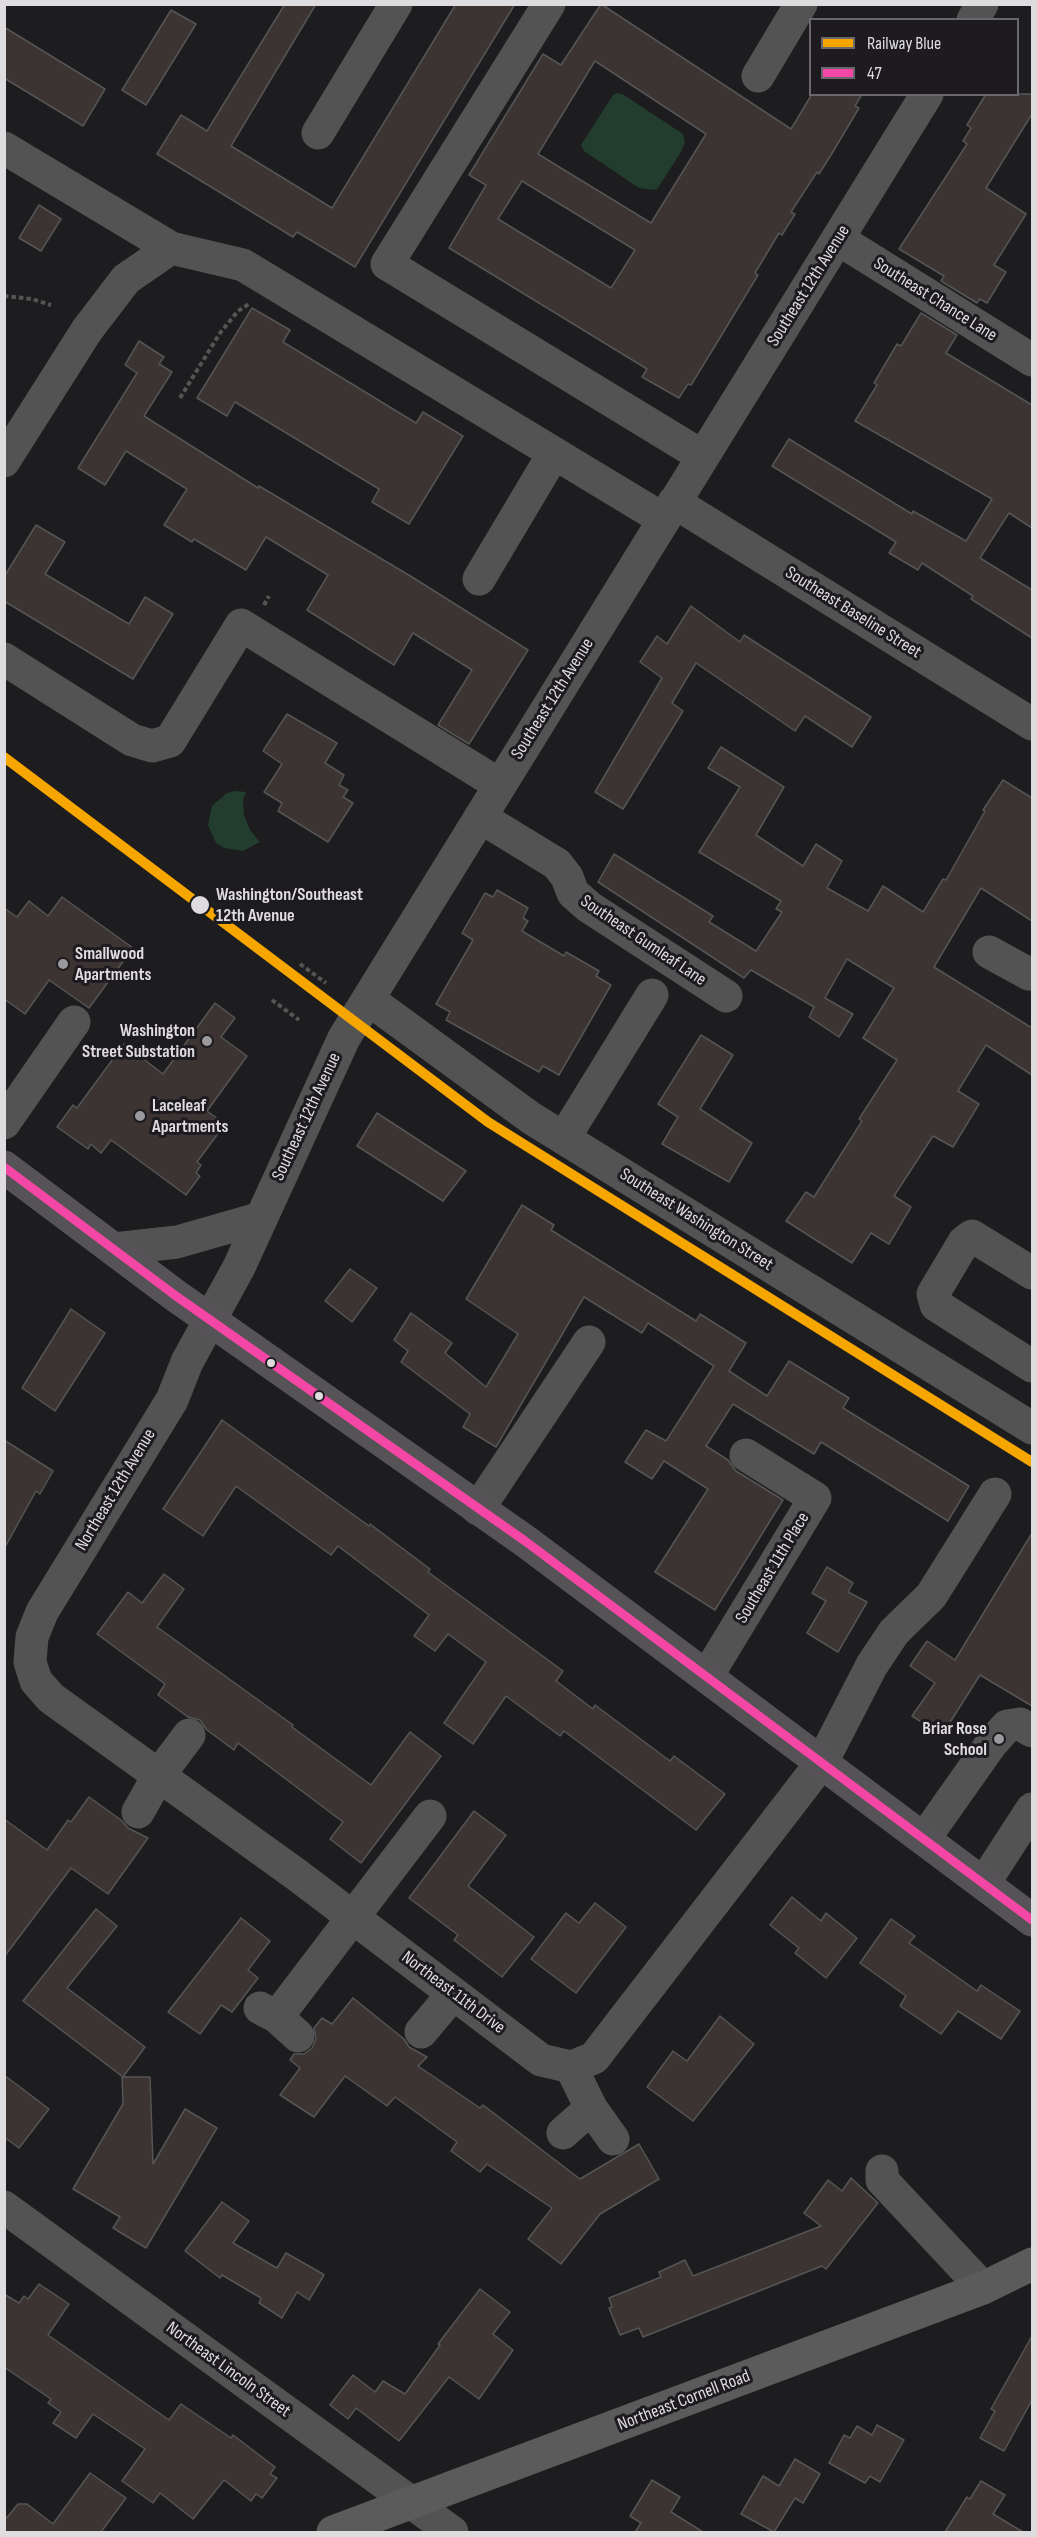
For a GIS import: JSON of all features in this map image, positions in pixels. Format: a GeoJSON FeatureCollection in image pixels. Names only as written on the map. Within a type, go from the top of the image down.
{"type":"FeatureCollection","features":[{"type":"Feature","properties":{"kind":"highway","name":"Northeast Cornell Road"},"geometry":{"type":"LineString","coordinates":[[333,2532],[983,2288],[1032,2264]]}},
{"type":"Feature","properties":{"kind":"main road"},"geometry":{"type":"LineString","coordinates":[[6,1170],[210,1320],[478,1509],[707,1676],[984,1883],[1029,1909]]}},
{"type":"Feature","properties":{"kind":"street"},"geometry":{"type":"LineString","coordinates":[[318,133],[396,4]]}},
{"type":"Feature","properties":{"kind":"street"},"geometry":{"type":"LineString","coordinates":[[549,4],[387,264],[702,456]]}},
{"type":"Feature","properties":{"kind":"street"},"geometry":{"type":"LineString","coordinates":[[758,76],[801,4]]}},
{"type":"Feature","properties":{"kind":"street"},"geometry":{"type":"LineString","coordinates":[[974,18],[982,4]]}},
{"type":"Feature","properties":{"kind":"street","name":"Southeast 12th Avenue"},"geometry":{"type":"LineString","coordinates":[[210,1320],[239,1267],[344,1038],[926,96]]}},
{"type":"Feature","properties":{"kind":"street","name":"Southeast Baseline Street"},"geometry":{"type":"LineString","coordinates":[[4,148],[171,248],[243,265],[554,453],[668,511],[1032,724]]}},
{"type":"Feature","properties":{"kind":"street","name":"Southeast Chance Lane"},"geometry":{"type":"LineString","coordinates":[[838,239],[1032,360]]}},
{"type":"Feature","properties":{"kind":"street"},"geometry":{"type":"LineString","coordinates":[[4,461],[87,330],[126,279],[171,248]]}},
{"type":"Feature","properties":{"kind":"street"},"geometry":{"type":"LineString","coordinates":[[478,579],[554,453]]}},
{"type":"Feature","properties":{"kind":"street"},"geometry":{"type":"LineString","coordinates":[[4,659],[132,740],[152,746],[170,741],[241,625],[500,785]]}},
{"type":"Feature","properties":{"kind":"street","name":"Southeast Gumleaf Lane"},"geometry":{"type":"LineString","coordinates":[[480,817],[557,864],[567,877],[573,893],[589,907],[726,996]]}},
{"type":"Feature","properties":{"kind":"street"},"geometry":{"type":"LineString","coordinates":[[989,952],[1029,974],[1032,972]]}},
{"type":"Feature","properties":{"kind":"street"},"geometry":{"type":"LineString","coordinates":[[564,1138],[652,995]]}},
{"type":"Feature","properties":{"kind":"street","name":"Southeast Washington Street"},"geometry":{"type":"LineString","coordinates":[[368,999],[531,1118],[1032,1428]]}},
{"type":"Feature","properties":{"kind":"street"},"geometry":{"type":"LineString","coordinates":[[4,1123],[74,1022]]}},
{"type":"Feature","properties":{"kind":"street"},"geometry":{"type":"LineString","coordinates":[[114,1249],[177,1242],[261,1218]]}},
{"type":"Feature","properties":{"kind":"street"},"geometry":{"type":"LineString","coordinates":[[1032,1273],[972,1236],[964,1242],[933,1294],[936,1305],[1032,1366]]}},
{"type":"Feature","properties":{"kind":"street","name":"Northeast 12th Avenue"},"geometry":{"type":"LineString","coordinates":[[30,1662],[32,1637],[42,1612],[172,1400],[188,1362],[210,1320]]}},
{"type":"Feature","properties":{"kind":"street"},"geometry":{"type":"LineString","coordinates":[[478,1509],[589,1342]]}},
{"type":"Feature","properties":{"kind":"street","name":"Southeast 11th Place"},"geometry":{"type":"LineString","coordinates":[[707,1676],[815,1498],[746,1455]]}},
{"type":"Feature","properties":{"kind":"street"},"geometry":{"type":"LineString","coordinates":[[614,2139],[591,2108],[571,2067],[594,2058],[822,1762],[872,1665],[894,1632],[931,1596],[994,1494]]}},
{"type":"Feature","properties":{"kind":"street","name":"Northeast 11th Drive"},"geometry":{"type":"LineString","coordinates":[[30,1662],[36,1681],[51,1698],[159,1775],[541,2060],[571,2067]]}},
{"type":"Feature","properties":{"kind":"street"},"geometry":{"type":"LineString","coordinates":[[924,1839],[991,1744],[1007,1726],[1020,1724],[1032,1731]]}},
{"type":"Feature","properties":{"kind":"street"},"geometry":{"type":"LineString","coordinates":[[138,1812],[159,1775],[189,1735]]}},
{"type":"Feature","properties":{"kind":"street"},"geometry":{"type":"LineString","coordinates":[[984,1883],[1032,1809]]}},
{"type":"Feature","properties":{"kind":"street"},"geometry":{"type":"LineString","coordinates":[[278,2020],[351,1917],[430,1815]]}},
{"type":"Feature","properties":{"kind":"street"},"geometry":{"type":"LineString","coordinates":[[421,2032],[453,1994]]}},
{"type":"Feature","properties":{"kind":"street"},"geometry":{"type":"LineString","coordinates":[[563,2133],[591,2108]]}},
{"type":"Feature","properties":{"kind":"street"},"geometry":{"type":"LineString","coordinates":[[882,2171],[882,2180],[983,2288]]}},
{"type":"Feature","properties":{"kind":"street","name":"Northeast Lincoln Street"},"geometry":{"type":"LineString","coordinates":[[4,2207],[452,2532]]}},
{"type":"Feature","properties":{"kind":"path"},"geometry":{"type":"LineString","coordinates":[[4,296],[32,299],[51,305]]}},
{"type":"Feature","properties":{"kind":"path"},"geometry":{"type":"LineString","coordinates":[[180,398],[220,333],[238,311],[250,304]]}},
{"type":"Feature","properties":{"kind":"path"},"geometry":{"type":"LineString","coordinates":[[300,964],[326,984]]}},
{"type":"Feature","properties":{"kind":"path"},"geometry":{"type":"LineString","coordinates":[[272,1000],[299,1020]]}},
{"type":"Feature","properties":{"kind":"green space"},"geometry":{"type":"Polygon","coordinates":[[[617,93],[624,95],[683,134],[685,142],[681,152],[658,188],[654,190],[639,188],[584,151],[581,145],[613,95],[617,93]]]}},
{"type":"Feature","properties":{"kind":"green space"},"geometry":{"type":"Polygon","coordinates":[[[246,792],[243,800],[244,815],[250,830],[260,842],[243,851],[224,848],[216,843],[208,825],[212,806],[227,793],[246,792]]]}},
{"type":"Feature","properties":{"kind":"building"},"geometry":{"type":"Polygon","coordinates":[[[285,4],[316,4],[231,146],[332,208],[456,4],[515,4],[355,267],[297,232],[293,237],[157,154],[181,115],[207,131],[285,4]]]}},
{"type":"Feature","properties":{"kind":"building"},"geometry":{"type":"Polygon","coordinates":[[[601,4],[791,129],[811,96],[861,96],[855,106],[859,108],[831,155],[791,212],[795,214],[782,235],[779,233],[755,273],[758,275],[718,341],[691,385],[688,384],[679,398],[642,377],[647,369],[449,248],[486,185],[469,175],[543,54],[561,65],[601,4]],[[595,61],[538,154],[651,223],[706,134],[595,61]],[[522,181],[498,219],[611,288],[635,250],[522,181]]]}},
{"type":"Feature","properties":{"kind":"building"},"geometry":{"type":"Polygon","coordinates":[[[171,10],[196,24],[146,105],[122,90],[171,10]]]}},
{"type":"Feature","properties":{"kind":"building"},"geometry":{"type":"Polygon","coordinates":[[[4,27],[105,89],[83,126],[4,78],[4,27]]]}},
{"type":"Feature","properties":{"kind":"building"},"geometry":{"type":"Polygon","coordinates":[[[1032,94],[1032,114],[986,188],[1026,214],[994,265],[1006,272],[987,303],[980,299],[977,303],[941,281],[944,276],[899,249],[967,144],[963,141],[971,128],[967,125],[985,96],[1032,94]]]}},
{"type":"Feature","properties":{"kind":"building"},"geometry":{"type":"Polygon","coordinates":[[[39,205],[61,219],[41,251],[19,238],[39,205]]]}},
{"type":"Feature","properties":{"kind":"building"},"geometry":{"type":"Polygon","coordinates":[[[252,308],[290,330],[283,342],[416,423],[423,412],[463,436],[409,524],[372,502],[379,489],[235,402],[227,416],[197,398],[252,308]]]}},
{"type":"Feature","properties":{"kind":"building"},"geometry":{"type":"Polygon","coordinates":[[[921,313],[957,335],[946,353],[1032,405],[1032,528],[1009,513],[980,558],[1032,590],[1032,638],[971,599],[973,596],[922,563],[918,570],[889,553],[896,542],[772,466],[789,439],[912,514],[913,511],[966,541],[992,499],[855,421],[877,385],[874,383],[897,344],[901,346],[921,313]]]}},
{"type":"Feature","properties":{"kind":"building"},"geometry":{"type":"Polygon","coordinates":[[[139,341],[164,357],[159,364],[172,372],[144,416],[258,488],[259,486],[412,577],[528,650],[469,744],[438,725],[472,670],[413,633],[394,665],[307,610],[328,575],[266,537],[246,570],[194,539],[192,542],[164,525],[187,489],[126,451],[105,485],[78,468],[137,373],[125,365],[139,341]]]}},
{"type":"Feature","properties":{"kind":"building"},"geometry":{"type":"Polygon","coordinates":[[[36,525],[65,542],[45,574],[129,624],[145,597],[173,614],[133,679],[4,601],[4,577],[36,525]]]}},
{"type":"Feature","properties":{"kind":"building"},"geometry":{"type":"Polygon","coordinates":[[[691,606],[740,642],[744,635],[871,717],[852,747],[805,716],[795,731],[696,663],[672,703],[683,711],[623,809],[595,792],[662,678],[640,662],[657,636],[667,644],[691,606]]]}},
{"type":"Feature","properties":{"kind":"building"},"geometry":{"type":"Polygon","coordinates":[[[287,714],[337,743],[325,763],[344,775],[339,785],[348,790],[343,797],[353,803],[328,842],[278,811],[282,803],[264,792],[282,764],[263,751],[287,714]]]}},
{"type":"Feature","properties":{"kind":"building"},"geometry":{"type":"Polygon","coordinates":[[[721,747],[784,787],[756,835],[803,866],[816,844],[842,861],[827,888],[868,911],[883,886],[923,912],[943,879],[946,880],[985,811],[983,810],[1003,780],[1032,798],[1032,921],[981,888],[934,967],[1032,1028],[1032,1075],[986,1045],[958,1091],[979,1104],[953,1147],[933,1136],[894,1196],[911,1207],[889,1244],[871,1233],[852,1263],[786,1221],[806,1192],[814,1197],[862,1121],[859,1119],[897,1060],[863,1038],[894,988],[847,959],[825,998],[853,1014],[839,1037],[809,1017],[814,1007],[751,970],[744,978],[598,882],[614,854],[713,916],[709,922],[756,951],[782,912],[776,909],[781,901],[699,852],[740,787],[708,768],[721,747]]]}},
{"type":"Feature","properties":{"kind":"building"},"geometry":{"type":"Polygon","coordinates":[[[497,890],[528,908],[523,918],[528,921],[522,931],[564,956],[566,952],[599,971],[596,976],[611,985],[559,1075],[543,1066],[539,1072],[446,1020],[450,1012],[436,1004],[473,940],[462,933],[485,893],[493,897],[497,890]]]}},
{"type":"Feature","properties":{"kind":"building","name":"Smallwood Apartments"},"geometry":{"type":"Polygon","coordinates":[[[62,897],[133,948],[89,1008],[49,980],[25,1014],[4,999],[4,908],[17,917],[29,901],[48,916],[62,897]]]}},
{"type":"Feature","properties":{"kind":"building","name":"Laceleaf Apartments"},"geometry":{"type":"Polygon","coordinates":[[[215,1003],[235,1018],[221,1037],[247,1056],[207,1111],[225,1124],[197,1162],[201,1165],[196,1173],[200,1176],[186,1195],[111,1140],[101,1153],[91,1144],[88,1149],[57,1127],[73,1105],[77,1108],[124,1044],[163,1074],[215,1003]]]}},
{"type":"Feature","properties":{"kind":"building"},"geometry":{"type":"Polygon","coordinates":[[[701,1035],[733,1055],[700,1109],[752,1143],[729,1182],[662,1144],[678,1117],[658,1104],[701,1035]]]}},
{"type":"Feature","properties":{"kind":"building"},"geometry":{"type":"Polygon","coordinates":[[[377,1113],[466,1171],[443,1201],[357,1146],[377,1113]]]}},
{"type":"Feature","properties":{"kind":"building"},"geometry":{"type":"Polygon","coordinates":[[[522,1205],[554,1225],[551,1230],[696,1321],[700,1314],[746,1343],[729,1371],[767,1396],[789,1361],[849,1398],[843,1408],[969,1486],[948,1521],[821,1442],[814,1454],[733,1404],[706,1446],[728,1460],[736,1471],[783,1500],[715,1610],[655,1572],[708,1489],[664,1461],[652,1479],[625,1462],[646,1430],[666,1441],[714,1366],[648,1323],[642,1333],[584,1297],[496,1447],[463,1427],[470,1414],[401,1362],[408,1351],[394,1340],[411,1313],[452,1343],[445,1353],[486,1387],[518,1334],[466,1299],[522,1205]]]}},
{"type":"Feature","properties":{"kind":"building"},"geometry":{"type":"Polygon","coordinates":[[[350,1269],[377,1288],[352,1322],[325,1301],[350,1269]]]}},
{"type":"Feature","properties":{"kind":"building"},"geometry":{"type":"Polygon","coordinates":[[[71,1309],[105,1333],[55,1411],[22,1388],[71,1309]]]}},
{"type":"Feature","properties":{"kind":"building"},"geometry":{"type":"Polygon","coordinates":[[[222,1420],[369,1526],[370,1524],[430,1569],[428,1572],[563,1671],[556,1681],[593,1709],[595,1705],[670,1761],[674,1756],[725,1794],[696,1830],[564,1731],[560,1736],[506,1696],[473,1744],[444,1723],[486,1662],[448,1634],[435,1651],[414,1636],[429,1615],[338,1546],[331,1555],[236,1486],[203,1536],[163,1509],[222,1420]]]}},
{"type":"Feature","properties":{"kind":"building"},"geometry":{"type":"Polygon","coordinates":[[[4,1440],[53,1471],[40,1494],[36,1491],[4,1549],[4,1440]]]}},
{"type":"Feature","properties":{"kind":"building"},"geometry":{"type":"Polygon","coordinates":[[[1032,1533],[1032,1706],[980,1675],[942,1735],[912,1716],[935,1683],[910,1666],[927,1641],[955,1660],[1032,1533]]]}},
{"type":"Feature","properties":{"kind":"building"},"geometry":{"type":"Polygon","coordinates":[[[827,1567],[853,1583],[848,1592],[867,1602],[838,1652],[807,1633],[826,1601],[812,1593],[827,1567]]]}},
{"type":"Feature","properties":{"kind":"building"},"geometry":{"type":"Polygon","coordinates":[[[164,1574],[184,1589],[157,1627],[293,1725],[292,1727],[371,1785],[410,1732],[441,1756],[361,1863],[330,1839],[343,1822],[238,1743],[234,1750],[207,1730],[200,1720],[188,1717],[158,1695],[165,1684],[97,1634],[128,1592],[142,1603],[164,1574]]]}},
{"type":"Feature","properties":{"kind":"building"},"geometry":{"type":"Polygon","coordinates":[[[89,1797],[121,1820],[128,1828],[148,1838],[108,1894],[71,1868],[4,1957],[4,1819],[47,1850],[68,1820],[71,1822],[89,1797]]]}},
{"type":"Feature","properties":{"kind":"building"},"geometry":{"type":"Polygon","coordinates":[[[474,1811],[506,1835],[468,1886],[534,1937],[502,1977],[454,1940],[458,1935],[409,1898],[474,1811]]]}},
{"type":"Feature","properties":{"kind":"building"},"geometry":{"type":"Polygon","coordinates":[[[792,1897],[821,1921],[826,1913],[857,1938],[826,1978],[795,1953],[799,1948],[770,1925],[792,1897]]]}},
{"type":"Feature","properties":{"kind":"building"},"geometry":{"type":"Polygon","coordinates":[[[595,1903],[626,1927],[576,1993],[531,1959],[566,1913],[579,1923],[595,1903]]]}},
{"type":"Feature","properties":{"kind":"building"},"geometry":{"type":"Polygon","coordinates":[[[96,1909],[117,1926],[67,1988],[145,2047],[123,2077],[23,2001],[96,1909]]]}},
{"type":"Feature","properties":{"kind":"building"},"geometry":{"type":"Polygon","coordinates":[[[241,1918],[270,1941],[248,1970],[258,1978],[232,2012],[221,2005],[200,2034],[168,2012],[241,1918]]]}},
{"type":"Feature","properties":{"kind":"building"},"geometry":{"type":"Polygon","coordinates":[[[891,1919],[915,1936],[909,1943],[977,1991],[981,1985],[1020,2011],[1001,2039],[958,2011],[941,2034],[900,2006],[906,1996],[860,1963],[891,1919]]]}},
{"type":"Feature","properties":{"kind":"building"},"geometry":{"type":"Polygon","coordinates":[[[353,1998],[404,2039],[409,2047],[427,2057],[418,2066],[480,2108],[483,2105],[580,2179],[639,2144],[659,2179],[600,2214],[561,2264],[528,2239],[552,2208],[487,2164],[480,2172],[451,2151],[457,2142],[395,2097],[387,2106],[345,2076],[314,2117],[280,2095],[300,2068],[290,2060],[294,2054],[304,2054],[312,2048],[316,2039],[314,2028],[322,2018],[332,2024],[353,1998]]]}},
{"type":"Feature","properties":{"kind":"building"},"geometry":{"type":"Polygon","coordinates":[[[720,2016],[754,2044],[693,2121],[647,2087],[673,2051],[687,2061],[720,2016]]]}},
{"type":"Feature","properties":{"kind":"building"},"geometry":{"type":"Polygon","coordinates":[[[4,2075],[49,2109],[19,2148],[4,2137],[4,2075]]]}},
{"type":"Feature","properties":{"kind":"building"},"geometry":{"type":"Polygon","coordinates":[[[122,2077],[150,2077],[153,2164],[185,2109],[217,2128],[146,2248],[113,2228],[120,2217],[73,2189],[123,2104],[122,2077]]]}},
{"type":"Feature","properties":{"kind":"building"},"geometry":{"type":"Polygon","coordinates":[[[851,2178],[878,2203],[826,2269],[822,2266],[643,2337],[639,2328],[620,2335],[609,2308],[612,2307],[609,2298],[661,2277],[659,2272],[685,2260],[693,2276],[821,2226],[804,2213],[828,2180],[842,2191],[851,2178]]]}},
{"type":"Feature","properties":{"kind":"building"},"geometry":{"type":"Polygon","coordinates":[[[222,2202],[249,2221],[233,2243],[277,2268],[286,2253],[324,2275],[309,2300],[297,2292],[282,2318],[259,2303],[261,2298],[222,2275],[220,2278],[185,2251],[222,2202]]]}},
{"type":"Feature","properties":{"kind":"building"},"geometry":{"type":"Polygon","coordinates":[[[39,2284],[69,2304],[48,2335],[169,2420],[181,2404],[231,2438],[233,2435],[275,2467],[270,2474],[277,2478],[262,2498],[256,2494],[251,2501],[224,2480],[193,2519],[160,2493],[153,2503],[122,2481],[145,2449],[93,2414],[76,2438],[53,2423],[61,2412],[48,2403],[51,2399],[4,2367],[4,2294],[19,2303],[24,2296],[28,2299],[39,2284]]]}},
{"type":"Feature","properties":{"kind":"building"},"geometry":{"type":"Polygon","coordinates":[[[480,2289],[510,2312],[493,2334],[513,2350],[479,2399],[449,2377],[399,2441],[356,2408],[348,2419],[330,2405],[353,2375],[375,2392],[383,2381],[405,2394],[440,2345],[438,2344],[480,2289]]]}},
{"type":"Feature","properties":{"kind":"building"},"geometry":{"type":"Polygon","coordinates":[[[1032,2336],[1032,2400],[1004,2451],[980,2438],[995,2411],[991,2409],[1032,2336]]]}},
{"type":"Feature","properties":{"kind":"building"},"geometry":{"type":"Polygon","coordinates":[[[877,2425],[904,2440],[880,2482],[870,2476],[865,2483],[829,2463],[844,2435],[850,2438],[857,2426],[872,2435],[877,2425]]]}},
{"type":"Feature","properties":{"kind":"building"},"geometry":{"type":"Polygon","coordinates":[[[795,2459],[820,2474],[803,2503],[795,2498],[774,2532],[741,2514],[763,2476],[779,2486],[795,2459]]]}},
{"type":"Feature","properties":{"kind":"building"},"geometry":{"type":"Polygon","coordinates":[[[90,2473],[126,2498],[101,2532],[4,2532],[4,2521],[18,2504],[27,2504],[53,2524],[90,2473]]]}},
{"type":"Feature","properties":{"kind":"building"},"geometry":{"type":"Polygon","coordinates":[[[652,2480],[680,2497],[671,2512],[703,2532],[635,2532],[641,2523],[630,2516],[652,2480]]]}},
{"type":"Feature","properties":{"kind":"building"},"geometry":{"type":"Polygon","coordinates":[[[981,2481],[1005,2495],[993,2514],[1023,2532],[945,2532],[967,2497],[970,2499],[981,2481]]]}},
{"type":"Feature","properties":{"kind":"rail line","name":"Blue"},"geometry":{"type":"LineString","coordinates":[[4,757],[488,1122],[1032,1462]]}},
{"type":"Feature","properties":{"kind":"transit line","name":"47"},"geometry":{"type":"LineString","coordinates":[[4,1167],[176,1296],[525,1541],[1032,1920]]}},
{"type":"Feature","properties":{"kind":"place","name":"Washington/Southeast 12th Avenue"},"geometry":{"type":"Point","coordinates":[200,905]}},
{"type":"Feature","properties":{"kind":"place","name":"Smallwood Apartments"},"geometry":{"type":"Point","coordinates":[63,964]}},
{"type":"Feature","properties":{"kind":"place","name":"Washington Street Substation"},"geometry":{"type":"Point","coordinates":[207,1041]}},
{"type":"Feature","properties":{"kind":"place","name":"Laceleaf Apartments"},"geometry":{"type":"Point","coordinates":[140,1116]}},
{"type":"Feature","properties":{"kind":"place","name":"Briar Rose School"},"geometry":{"type":"Point","coordinates":[999,1739]}}]}
